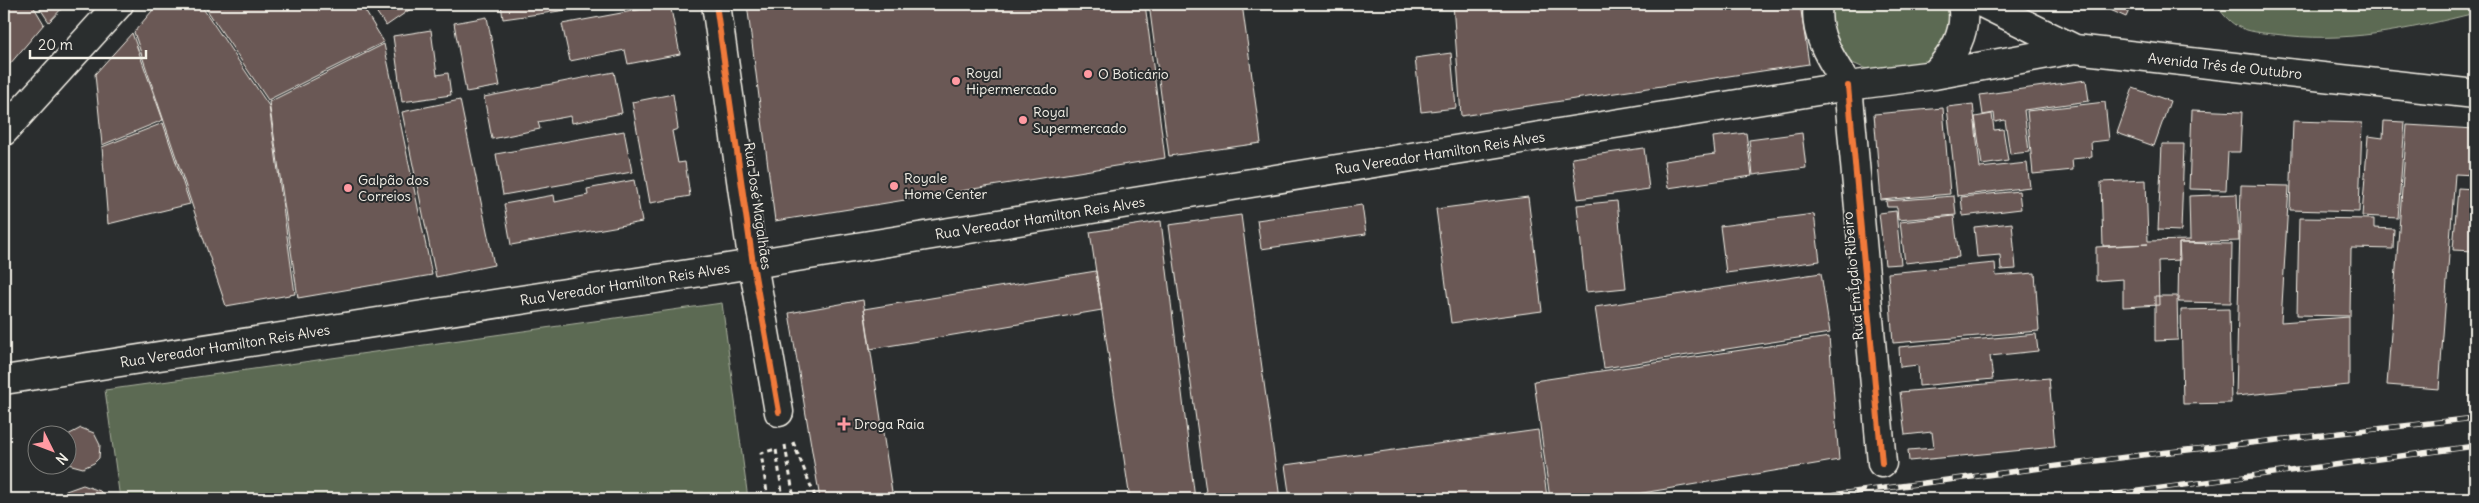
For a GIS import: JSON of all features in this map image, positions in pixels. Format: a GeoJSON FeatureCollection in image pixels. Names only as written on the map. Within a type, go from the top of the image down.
{"type":"FeatureCollection","features":[{"type":"Feature","properties":{"kind":"main road"},"geometry":{"type":"LineString","coordinates":[[4,131],[119,4]]}},
{"type":"Feature","properties":{"kind":"main road","name":"Rua José Magalhães"},"geometry":{"type":"LineString","coordinates":[[716,4],[753,264],[779,412]]}},
{"type":"Feature","properties":{"kind":"main road"},"geometry":{"type":"LineString","coordinates":[[1818,4],[1820,34],[1848,86]]}},
{"type":"Feature","properties":{"kind":"main road"},"geometry":{"type":"LineString","coordinates":[[1934,75],[1950,58],[1958,43],[1962,27],[1962,4]]}},
{"type":"Feature","properties":{"kind":"main road","name":"Avenida Três de Outubro"},"geometry":{"type":"LineString","coordinates":[[1984,4],[2075,49],[2475,94]]}},
{"type":"Feature","properties":{"kind":"main road","name":"Rua Vereador Hamilton Reis Alves"},"geometry":{"type":"LineString","coordinates":[[4,380],[753,264],[1848,86],[1934,75],[2075,49]]}},
{"type":"Feature","properties":{"kind":"main road","name":"Rua EmÍgdio Ribeiro"},"geometry":{"type":"LineString","coordinates":[[1848,86],[1882,463]]}},
{"type":"Feature","properties":{"kind":"path"},"geometry":{"type":"LineString","coordinates":[[779,412],[794,499]]}},
{"type":"Feature","properties":{"kind":"path"},"geometry":{"type":"LineString","coordinates":[[779,412],[816,499]]}},
{"type":"Feature","properties":{"kind":"path"},"geometry":{"type":"LineString","coordinates":[[768,499],[761,453],[776,449],[783,499]]}},
{"type":"Feature","properties":{"kind":"green space"},"geometry":{"type":"Polygon","coordinates":[[[1829,4],[1944,4],[1950,20],[1949,27],[1944,42],[1931,64],[1873,72],[1848,61],[1831,30],[1829,4]]]}},
{"type":"Feature","properties":{"kind":"green space"},"geometry":{"type":"Polygon","coordinates":[[[2216,4],[2475,4],[2475,13],[2376,34],[2300,37],[2260,33],[2241,28],[2228,19],[2216,4]]]}},
{"type":"Feature","properties":{"kind":"green space"},"geometry":{"type":"Polygon","coordinates":[[[722,303],[748,499],[120,499],[105,390],[722,303]]]}},
{"type":"Feature","properties":{"kind":"building"},"geometry":{"type":"Polygon","coordinates":[[[4,4],[32,4],[44,24],[4,71],[4,4]]]}},
{"type":"Feature","properties":{"kind":"building"},"geometry":{"type":"Polygon","coordinates":[[[37,4],[66,4],[49,22],[37,4]]]}},
{"type":"Feature","properties":{"kind":"building"},"geometry":{"type":"Polygon","coordinates":[[[158,4],[200,4],[269,106],[295,294],[226,306],[134,32],[158,4]]]}},
{"type":"Feature","properties":{"kind":"building"},"geometry":{"type":"Polygon","coordinates":[[[203,4],[361,4],[384,42],[268,100],[203,4]]]}},
{"type":"Feature","properties":{"kind":"building"},"geometry":{"type":"Polygon","coordinates":[[[371,4],[418,4],[386,26],[371,4]]]}},
{"type":"Feature","properties":{"kind":"building"},"geometry":{"type":"Polygon","coordinates":[[[501,4],[580,4],[581,8],[503,19],[501,4]]]}},
{"type":"Feature","properties":{"kind":"building"},"geometry":{"type":"Polygon","coordinates":[[[670,4],[680,54],[628,64],[625,50],[570,61],[562,24],[670,4]]]}},
{"type":"Feature","properties":{"kind":"building","name":"Royal Hipermercado"},"geometry":{"type":"Polygon","coordinates":[[[747,4],[1145,4],[1165,158],[775,221],[747,4]]]}},
{"type":"Feature","properties":{"kind":"building"},"geometry":{"type":"Polygon","coordinates":[[[1149,4],[1242,4],[1261,143],[1169,156],[1149,4]]]}},
{"type":"Feature","properties":{"kind":"building"},"geometry":{"type":"Polygon","coordinates":[[[1453,4],[1800,4],[1809,64],[1461,116],[1453,4]]]}},
{"type":"Feature","properties":{"kind":"building"},"geometry":{"type":"Polygon","coordinates":[[[2097,4],[2132,4],[2126,17],[2097,4]]]}},
{"type":"Feature","properties":{"kind":"building"},"geometry":{"type":"Polygon","coordinates":[[[487,17],[500,86],[466,92],[454,23],[487,17]]]}},
{"type":"Feature","properties":{"kind":"building"},"geometry":{"type":"Polygon","coordinates":[[[431,30],[437,75],[448,73],[451,95],[402,102],[393,36],[431,30]]]}},
{"type":"Feature","properties":{"kind":"building"},"geometry":{"type":"Polygon","coordinates":[[[132,33],[163,120],[102,145],[95,74],[132,33]]]}},
{"type":"Feature","properties":{"kind":"building","name":"Galpão dos Correios"},"geometry":{"type":"Polygon","coordinates":[[[384,44],[432,275],[298,298],[269,102],[384,44]]]}},
{"type":"Feature","properties":{"kind":"building"},"geometry":{"type":"Polygon","coordinates":[[[1451,53],[1456,108],[1421,112],[1415,58],[1451,53]]]}},
{"type":"Feature","properties":{"kind":"building"},"geometry":{"type":"Polygon","coordinates":[[[614,72],[622,113],[572,123],[571,116],[538,122],[540,129],[492,139],[484,97],[614,72]]]}},
{"type":"Feature","properties":{"kind":"building"},"geometry":{"type":"Polygon","coordinates":[[[2086,80],[2089,101],[2024,110],[2029,152],[2010,154],[2005,120],[1995,122],[1994,113],[1983,115],[1980,95],[2086,80]]]}},
{"type":"Feature","properties":{"kind":"building"},"geometry":{"type":"Polygon","coordinates":[[[2133,88],[2170,101],[2154,146],[2117,133],[2133,88]]]}},
{"type":"Feature","properties":{"kind":"building"},"geometry":{"type":"Polygon","coordinates":[[[673,94],[678,129],[672,131],[678,163],[685,162],[690,196],[650,203],[632,102],[673,94]]]}},
{"type":"Feature","properties":{"kind":"building"},"geometry":{"type":"Polygon","coordinates":[[[460,100],[494,265],[436,277],[402,112],[460,100]]]}},
{"type":"Feature","properties":{"kind":"building"},"geometry":{"type":"Polygon","coordinates":[[[2105,102],[2109,140],[2091,142],[2092,157],[2072,159],[2073,170],[2033,174],[2027,111],[2105,102]]]}},
{"type":"Feature","properties":{"kind":"building"},"geometry":{"type":"Polygon","coordinates":[[[1973,104],[1980,168],[2027,163],[2030,187],[1957,196],[1947,107],[1973,104]]]}},
{"type":"Feature","properties":{"kind":"building"},"geometry":{"type":"Polygon","coordinates":[[[1943,108],[1950,194],[1881,200],[1874,114],[1943,108]]]}},
{"type":"Feature","properties":{"kind":"building"},"geometry":{"type":"Polygon","coordinates":[[[2192,110],[2242,112],[2240,152],[2228,152],[2226,190],[2189,189],[2192,110]]]}},
{"type":"Feature","properties":{"kind":"building"},"geometry":{"type":"Polygon","coordinates":[[[1992,114],[1994,130],[2003,129],[2008,161],[1982,165],[1975,117],[1992,114]]]}},
{"type":"Feature","properties":{"kind":"building"},"geometry":{"type":"Polygon","coordinates":[[[2293,121],[2362,123],[2359,212],[2290,210],[2293,121]]]}},
{"type":"Feature","properties":{"kind":"building"},"geometry":{"type":"Polygon","coordinates":[[[2384,121],[2405,122],[2398,218],[2362,216],[2368,136],[2383,138],[2384,121]]]}},
{"type":"Feature","properties":{"kind":"building"},"geometry":{"type":"Polygon","coordinates":[[[163,123],[190,204],[108,224],[102,147],[163,123]]]}},
{"type":"Feature","properties":{"kind":"building"},"geometry":{"type":"Polygon","coordinates":[[[2407,125],[2475,129],[2475,175],[2455,174],[2439,389],[2387,385],[2407,125]]]}},
{"type":"Feature","properties":{"kind":"building"},"geometry":{"type":"Polygon","coordinates":[[[624,131],[632,172],[503,195],[496,154],[624,131]]]}},
{"type":"Feature","properties":{"kind":"building"},"geometry":{"type":"Polygon","coordinates":[[[1746,133],[1752,176],[1668,188],[1664,161],[1715,154],[1713,137],[1746,133]]]}},
{"type":"Feature","properties":{"kind":"building"},"geometry":{"type":"Polygon","coordinates":[[[1802,133],[1806,168],[1753,175],[1749,140],[1802,133]]]}},
{"type":"Feature","properties":{"kind":"building"},"geometry":{"type":"Polygon","coordinates":[[[2162,144],[2184,144],[2181,231],[2158,230],[2162,144]]]}},
{"type":"Feature","properties":{"kind":"building"},"geometry":{"type":"Polygon","coordinates":[[[1644,148],[1649,189],[1578,199],[1572,158],[1644,148]]]}},
{"type":"Feature","properties":{"kind":"building"},"geometry":{"type":"Polygon","coordinates":[[[634,180],[642,222],[511,245],[504,204],[554,195],[555,202],[588,195],[587,189],[634,180]]]}},
{"type":"Feature","properties":{"kind":"building"},"geometry":{"type":"Polygon","coordinates":[[[2146,180],[2148,241],[2190,240],[2189,196],[2237,194],[2239,241],[2179,243],[2180,260],[2158,261],[2159,305],[2123,307],[2123,279],[2096,281],[2096,247],[2148,244],[2103,246],[2101,182],[2146,180]]]}},
{"type":"Feature","properties":{"kind":"building"},"geometry":{"type":"Polygon","coordinates":[[[2241,185],[2289,186],[2281,322],[2349,317],[2349,385],[2236,396],[2241,185]]]}},
{"type":"Feature","properties":{"kind":"building"},"geometry":{"type":"Polygon","coordinates":[[[2458,188],[2475,189],[2475,251],[2453,250],[2458,188]]]}},
{"type":"Feature","properties":{"kind":"building"},"geometry":{"type":"Polygon","coordinates":[[[2019,191],[2021,209],[1963,216],[1961,197],[2019,191]]]}},
{"type":"Feature","properties":{"kind":"building"},"geometry":{"type":"Polygon","coordinates":[[[1954,196],[1956,215],[1898,220],[1897,207],[1887,207],[1886,201],[1954,196]]]}},
{"type":"Feature","properties":{"kind":"building"},"geometry":{"type":"Polygon","coordinates":[[[1528,197],[1542,311],[1451,323],[1436,209],[1528,197]]]}},
{"type":"Feature","properties":{"kind":"building"},"geometry":{"type":"Polygon","coordinates":[[[1617,201],[1626,288],[1586,292],[1577,205],[1617,201]]]}},
{"type":"Feature","properties":{"kind":"building"},"geometry":{"type":"Polygon","coordinates":[[[1362,205],[1366,234],[1261,249],[1257,220],[1362,205]]]}},
{"type":"Feature","properties":{"kind":"building"},"geometry":{"type":"Polygon","coordinates":[[[1896,211],[1901,264],[1885,265],[1879,213],[1896,211]]]}},
{"type":"Feature","properties":{"kind":"building"},"geometry":{"type":"Polygon","coordinates":[[[1814,214],[1820,261],[1726,273],[1720,226],[1814,214]]]}},
{"type":"Feature","properties":{"kind":"building"},"geometry":{"type":"Polygon","coordinates":[[[1241,215],[1280,499],[1207,499],[1169,225],[1241,215]]]}},
{"type":"Feature","properties":{"kind":"building"},"geometry":{"type":"Polygon","coordinates":[[[1954,216],[1959,257],[1905,263],[1900,222],[1954,216]]]}},
{"type":"Feature","properties":{"kind":"building"},"geometry":{"type":"Polygon","coordinates":[[[2299,218],[2374,219],[2374,228],[2394,229],[2393,249],[2351,248],[2350,316],[2297,315],[2299,218]]]}},
{"type":"Feature","properties":{"kind":"building"},"geometry":{"type":"Polygon","coordinates":[[[1161,221],[1195,499],[1130,499],[1090,232],[1161,221]]]}},
{"type":"Feature","properties":{"kind":"building"},"geometry":{"type":"Polygon","coordinates":[[[2012,223],[2016,269],[2001,270],[2000,255],[1977,257],[1974,227],[2012,223]]]}},
{"type":"Feature","properties":{"kind":"building"},"geometry":{"type":"Polygon","coordinates":[[[2179,243],[2232,244],[2231,303],[2178,302],[2179,243]]]}},
{"type":"Feature","properties":{"kind":"building"},"geometry":{"type":"Polygon","coordinates":[[[1995,263],[1996,276],[2035,273],[2039,331],[1893,343],[1888,273],[1995,263]]]}},
{"type":"Feature","properties":{"kind":"building"},"geometry":{"type":"Polygon","coordinates":[[[1096,271],[1102,310],[870,349],[864,309],[1096,271]]]}},
{"type":"Feature","properties":{"kind":"building"},"geometry":{"type":"Polygon","coordinates":[[[1821,273],[1830,333],[1604,368],[1595,307],[1821,273]]]}},
{"type":"Feature","properties":{"kind":"building"},"geometry":{"type":"Polygon","coordinates":[[[2155,296],[2177,296],[2178,340],[2155,341],[2155,296]]]}},
{"type":"Feature","properties":{"kind":"building","name":"Droga Raia"},"geometry":{"type":"Polygon","coordinates":[[[863,300],[893,499],[820,499],[789,313],[863,300]]]}},
{"type":"Feature","properties":{"kind":"building"},"geometry":{"type":"Polygon","coordinates":[[[2229,309],[2231,403],[2183,404],[2181,310],[2229,309]]]}},
{"type":"Feature","properties":{"kind":"building"},"geometry":{"type":"Polygon","coordinates":[[[2036,334],[2038,351],[1990,356],[1993,379],[1919,386],[1918,365],[1900,367],[1899,347],[2036,334]]]}},
{"type":"Feature","properties":{"kind":"building"},"geometry":{"type":"Polygon","coordinates":[[[1829,337],[1839,460],[1607,499],[1550,499],[1534,381],[1829,337]]]}},
{"type":"Feature","properties":{"kind":"building"},"geometry":{"type":"Polygon","coordinates":[[[2049,378],[2055,447],[1909,461],[1908,450],[1934,448],[1932,432],[1905,435],[1900,392],[2049,378]]]}},
{"type":"Feature","properties":{"kind":"building"},"geometry":{"type":"Polygon","coordinates":[[[81,428],[94,433],[100,445],[99,458],[94,463],[83,468],[78,467],[78,430],[81,428]]]}},
{"type":"Feature","properties":{"kind":"building"},"geometry":{"type":"Polygon","coordinates":[[[1538,430],[1547,497],[1531,499],[1290,499],[1285,465],[1538,430]]]}},
{"type":"Feature","properties":{"kind":"building"},"geometry":{"type":"Polygon","coordinates":[[[83,485],[100,491],[107,499],[59,499],[66,491],[83,485]]]}},
{"type":"Feature","properties":{"kind":"railway"},"geometry":{"type":"LineString","coordinates":[[1800,499],[2142,455],[2475,418]]}},
{"type":"Feature","properties":{"kind":"railway"},"geometry":{"type":"LineString","coordinates":[[2080,499],[2475,446]]}},
{"type":"Feature","properties":{"kind":"cycle path"},"geometry":{"type":"LineString","coordinates":[[716,4],[753,264],[779,412]]}},
{"type":"Feature","properties":{"kind":"cycle path"},"geometry":{"type":"LineString","coordinates":[[1848,86],[1882,463]]}},
{"type":"Feature","properties":{"kind":"place","name":"O Boticário"},"geometry":{"type":"Point","coordinates":[1088,74]}},
{"type":"Feature","properties":{"kind":"place","name":"Royal Hipermercado"},"geometry":{"type":"Point","coordinates":[956,81]}},
{"type":"Feature","properties":{"kind":"place","name":"Royal Supermercado"},"geometry":{"type":"Point","coordinates":[1023,120]}},
{"type":"Feature","properties":{"kind":"place","name":"Royale Home Center"},"geometry":{"type":"Point","coordinates":[894,186]}},
{"type":"Feature","properties":{"kind":"place","name":"Galpão dos Correios"},"geometry":{"type":"Point","coordinates":[348,188]}},
{"type":"Feature","properties":{"kind":"place","name":"Droga Raia"},"geometry":{"type":"Point","coordinates":[844,424]}}]}
